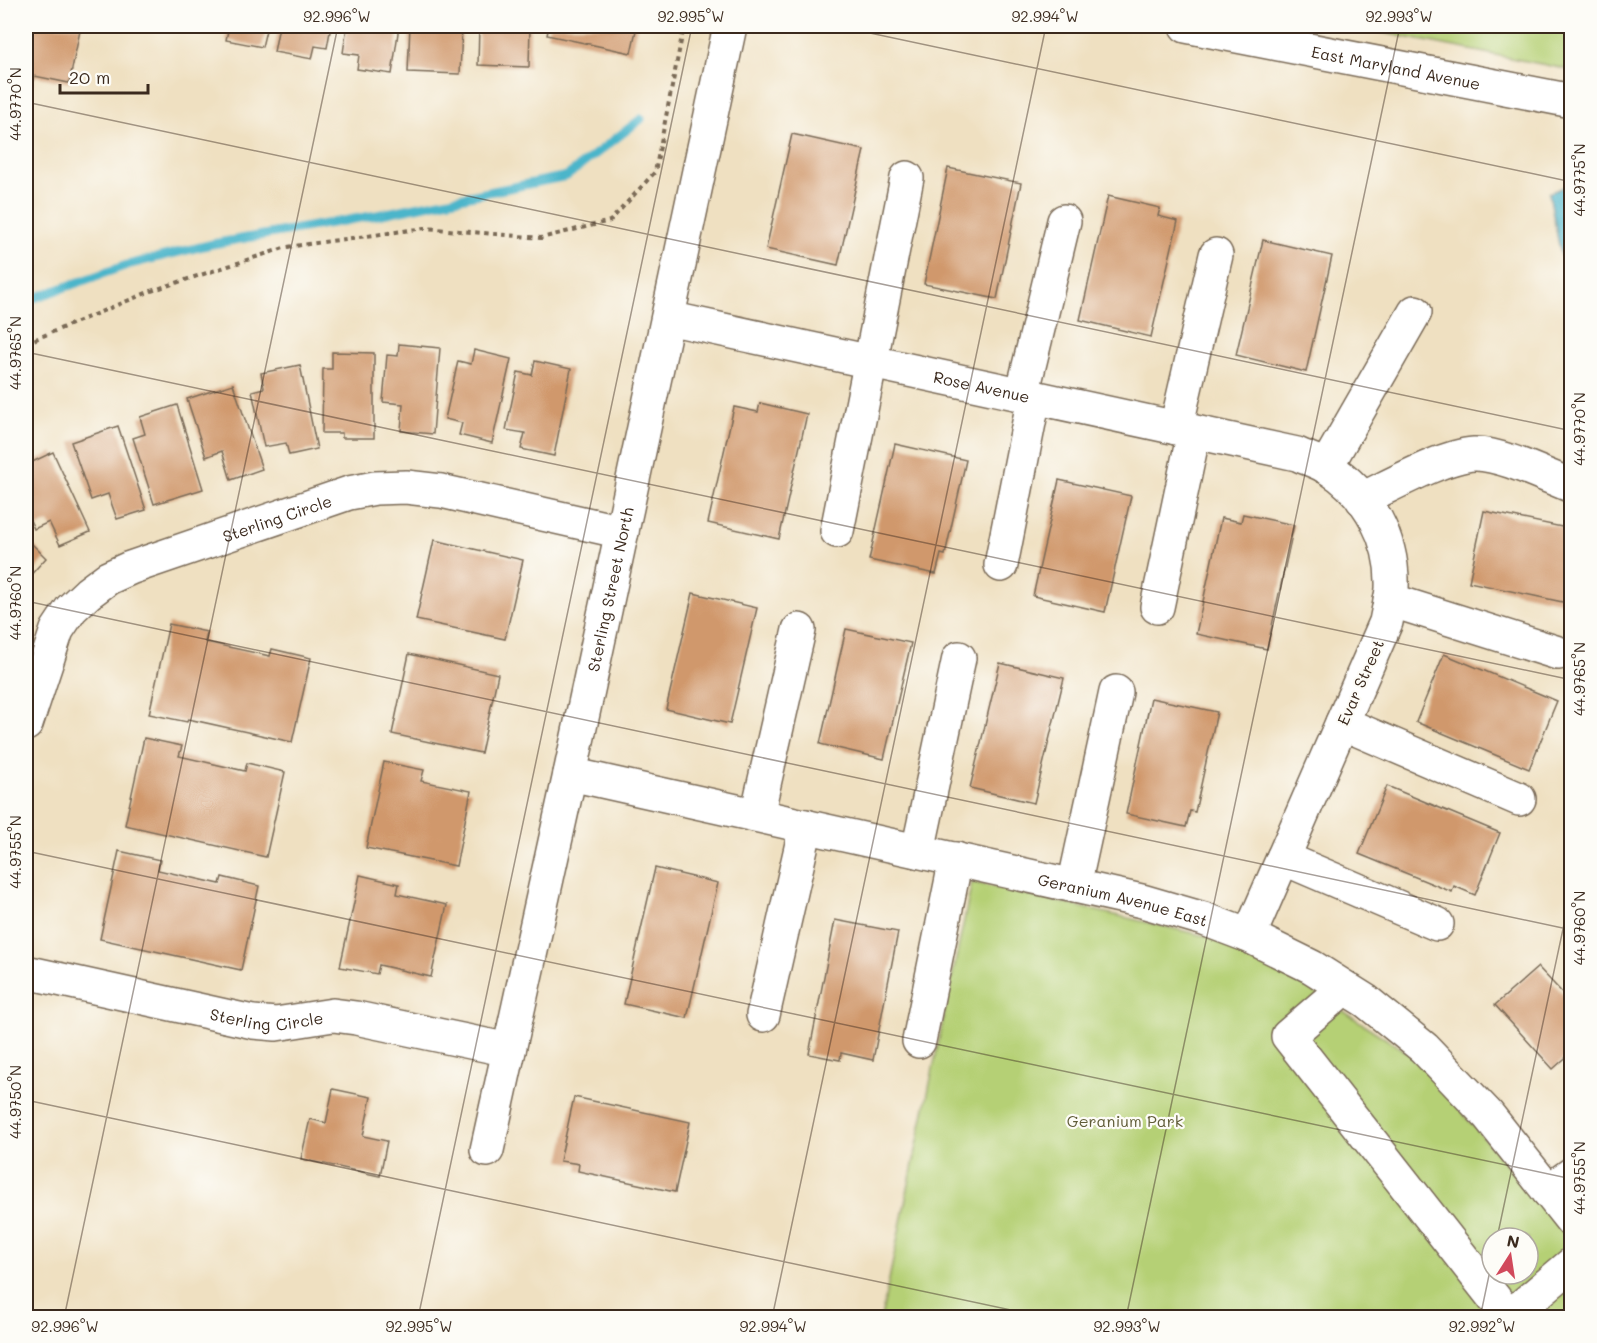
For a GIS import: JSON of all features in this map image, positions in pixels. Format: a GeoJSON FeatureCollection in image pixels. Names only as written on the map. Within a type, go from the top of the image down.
{"type":"FeatureCollection","features":[{"type":"Feature","properties":{"kind":"street","name":"Sterling Street North"},"geometry":{"type":"LineString","coordinates":[[487,1150],[730,26]]}},
{"type":"Feature","properties":{"kind":"street","name":"East Maryland Avenue"},"geometry":{"type":"LineString","coordinates":[[1186,26],[1572,101]]}},
{"type":"Feature","properties":{"kind":"street"},"geometry":{"type":"LineString","coordinates":[[837,531],[907,178]]}},
{"type":"Feature","properties":{"kind":"street"},"geometry":{"type":"LineString","coordinates":[[1001,565],[1028,396],[1064,221]]}},
{"type":"Feature","properties":{"kind":"street"},"geometry":{"type":"LineString","coordinates":[[1157,608],[1216,255]]}},
{"type":"Feature","properties":{"kind":"street"},"geometry":{"type":"LineString","coordinates":[[1326,467],[1415,312]]}},
{"type":"Feature","properties":{"kind":"street","name":"Rose Avenue"},"geometry":{"type":"LineString","coordinates":[[668,318],[1297,454]]}},
{"type":"Feature","properties":{"kind":"street","name":"Evar Street"},"geometry":{"type":"LineString","coordinates":[[1249,936],[1386,622],[1392,590],[1390,558],[1371,509],[1352,486],[1326,467],[1297,454]]}},
{"type":"Feature","properties":{"kind":"street"},"geometry":{"type":"LineString","coordinates":[[1362,499],[1452,458],[1476,454],[1504,460],[1572,486]]}},
{"type":"Feature","properties":{"kind":"street","name":"Sterling Circle"},"geometry":{"type":"LineString","coordinates":[[26,724],[57,630],[71,609],[108,578],[130,568],[349,493],[375,488],[406,487],[441,491],[622,532]]}},
{"type":"Feature","properties":{"kind":"street"},"geometry":{"type":"LineString","coordinates":[[1390,600],[1558,653]]}},
{"type":"Feature","properties":{"kind":"street"},"geometry":{"type":"LineString","coordinates":[[757,815],[799,630]]}},
{"type":"Feature","properties":{"kind":"street"},"geometry":{"type":"LineString","coordinates":[[918,851],[958,658]]}},
{"type":"Feature","properties":{"kind":"street"},"geometry":{"type":"LineString","coordinates":[[1074,886],[1116,692]]}},
{"type":"Feature","properties":{"kind":"street"},"geometry":{"type":"LineString","coordinates":[[1342,723],[1519,799]]}},
{"type":"Feature","properties":{"kind":"street","name":"Geranium Avenue East"},"geometry":{"type":"LineString","coordinates":[[570,774],[1143,901],[1204,919],[1249,936],[1312,967],[1365,1001],[1424,1048],[1488,1115],[1560,1182],[1572,1221]]}},
{"type":"Feature","properties":{"kind":"street"},"geometry":{"type":"LineString","coordinates":[[763,1016],[806,826]]}},
{"type":"Feature","properties":{"kind":"street"},"geometry":{"type":"LineString","coordinates":[[1283,858],[1437,924]]}},
{"type":"Feature","properties":{"kind":"street"},"geometry":{"type":"LineString","coordinates":[[919,1041],[956,860]]}},
{"type":"Feature","properties":{"kind":"street","name":"Sterling Circle"},"geometry":{"type":"LineString","coordinates":[[26,972],[253,1022],[276,1024],[333,1016],[356,1018],[509,1050]]}},
{"type":"Feature","properties":{"kind":"street"},"geometry":{"type":"LineString","coordinates":[[1344,988],[1288,1036],[1509,1317],[1572,1264]]}},
{"type":"Feature","properties":{"kind":"path"},"geometry":{"type":"LineString","coordinates":[[26,343],[152,291],[287,247],[425,228],[541,238],[610,221],[655,172],[684,26]]}},
{"type":"Feature","properties":{"kind":"green space"},"geometry":{"type":"Polygon","coordinates":[[[1349,26],[1571,26],[1571,70],[1349,26]]]}},
{"type":"Feature","properties":{"kind":"green space","name":"Geranium Park"},"geometry":{"type":"Polygon","coordinates":[[[972,882],[1240,944],[1417,1059],[1571,1241],[1571,1317],[881,1318],[972,882]]]}},
{"type":"Feature","properties":{"kind":"water"},"geometry":{"type":"Polygon","coordinates":[[[1571,184],[1571,270],[1561,255],[1549,193],[1571,184]]]}},
{"type":"Feature","properties":{"kind":"building"},"geometry":{"type":"Polygon","coordinates":[[[26,26],[81,26],[69,83],[35,76],[32,86],[26,84],[26,26]]]}},
{"type":"Feature","properties":{"kind":"building"},"geometry":{"type":"Polygon","coordinates":[[[229,26],[267,26],[262,47],[226,40],[229,26]]]}},
{"type":"Feature","properties":{"kind":"building"},"geometry":{"type":"Polygon","coordinates":[[[279,26],[331,26],[327,48],[315,46],[312,59],[274,52],[279,26]]]}},
{"type":"Feature","properties":{"kind":"building"},"geometry":{"type":"Polygon","coordinates":[[[347,26],[399,26],[392,74],[357,69],[359,55],[343,53],[347,26]]]}},
{"type":"Feature","properties":{"kind":"building"},"geometry":{"type":"Polygon","coordinates":[[[410,26],[462,26],[460,74],[408,72],[410,26]]]}},
{"type":"Feature","properties":{"kind":"building"},"geometry":{"type":"Polygon","coordinates":[[[479,26],[530,26],[529,67],[478,65],[479,26]]]}},
{"type":"Feature","properties":{"kind":"building"},"geometry":{"type":"Polygon","coordinates":[[[549,26],[637,26],[631,53],[547,35],[549,26]]]}},
{"type":"Feature","properties":{"kind":"building"},"geometry":{"type":"Polygon","coordinates":[[[792,134],[864,150],[838,265],[766,249],[792,134]]]}},
{"type":"Feature","properties":{"kind":"building"},"geometry":{"type":"Polygon","coordinates":[[[948,168],[1021,183],[997,299],[924,284],[948,168]]]}},
{"type":"Feature","properties":{"kind":"building"},"geometry":{"type":"Polygon","coordinates":[[[1108,196],[1160,208],[1158,216],[1178,221],[1151,337],[1080,320],[1108,196]]]}},
{"type":"Feature","properties":{"kind":"building"},"geometry":{"type":"Polygon","coordinates":[[[1263,240],[1332,256],[1306,372],[1236,355],[1263,240]]]}},
{"type":"Feature","properties":{"kind":"building"},"geometry":{"type":"Polygon","coordinates":[[[399,344],[440,348],[433,434],[401,431],[403,404],[383,402],[387,355],[398,356],[399,344]]]}},
{"type":"Feature","properties":{"kind":"building"},"geometry":{"type":"Polygon","coordinates":[[[474,350],[511,359],[492,443],[459,435],[462,423],[445,419],[458,361],[471,364],[474,350]]]}},
{"type":"Feature","properties":{"kind":"building"},"geometry":{"type":"Polygon","coordinates":[[[332,352],[374,353],[374,438],[342,438],[342,433],[322,433],[323,369],[332,369],[332,352]]]}},
{"type":"Feature","properties":{"kind":"building"},"geometry":{"type":"Polygon","coordinates":[[[535,361],[571,369],[554,456],[521,449],[525,433],[506,430],[518,372],[532,375],[535,361]]]}},
{"type":"Feature","properties":{"kind":"building"},"geometry":{"type":"Polygon","coordinates":[[[300,365],[317,449],[289,455],[286,443],[264,447],[252,391],[264,388],[261,373],[300,365]]]}},
{"type":"Feature","properties":{"kind":"building"},"geometry":{"type":"Polygon","coordinates":[[[233,384],[262,469],[231,480],[222,451],[206,457],[187,399],[233,384]]]}},
{"type":"Feature","properties":{"kind":"building"},"geometry":{"type":"Polygon","coordinates":[[[760,403],[807,414],[779,539],[708,523],[734,407],[758,412],[760,403]]]}},
{"type":"Feature","properties":{"kind":"building"},"geometry":{"type":"Polygon","coordinates":[[[177,405],[203,489],[154,504],[133,438],[145,434],[140,417],[177,405]]]}},
{"type":"Feature","properties":{"kind":"building"},"geometry":{"type":"Polygon","coordinates":[[[118,426],[146,510],[117,519],[108,494],[91,500],[71,442],[118,426]]]}},
{"type":"Feature","properties":{"kind":"building"},"geometry":{"type":"Polygon","coordinates":[[[895,444],[966,460],[945,555],[941,554],[936,574],[869,560],[895,444]]]}},
{"type":"Feature","properties":{"kind":"building"},"geometry":{"type":"Polygon","coordinates":[[[53,452],[90,532],[60,545],[49,522],[34,529],[26,511],[26,465],[53,452]]]}},
{"type":"Feature","properties":{"kind":"building"},"geometry":{"type":"Polygon","coordinates":[[[1059,480],[1131,496],[1105,612],[1033,596],[1059,480]]]}},
{"type":"Feature","properties":{"kind":"building"},"geometry":{"type":"Polygon","coordinates":[[[1484,511],[1572,529],[1572,604],[1469,582],[1484,511]]]}},
{"type":"Feature","properties":{"kind":"building"},"geometry":{"type":"Polygon","coordinates":[[[1243,514],[1294,525],[1267,649],[1196,634],[1221,518],[1241,522],[1243,514]]]}},
{"type":"Feature","properties":{"kind":"building"},"geometry":{"type":"Polygon","coordinates":[[[26,538],[46,558],[26,580],[26,538]]]}},
{"type":"Feature","properties":{"kind":"building"},"geometry":{"type":"Polygon","coordinates":[[[434,540],[523,560],[505,639],[416,620],[434,540]]]}},
{"type":"Feature","properties":{"kind":"building"},"geometry":{"type":"Polygon","coordinates":[[[693,593],[757,608],[730,724],[666,709],[693,593]]]}},
{"type":"Feature","properties":{"kind":"building"},"geometry":{"type":"Polygon","coordinates":[[[169,624],[207,632],[205,642],[270,656],[272,649],[311,658],[292,742],[188,719],[187,722],[149,714],[169,624]]]}},
{"type":"Feature","properties":{"kind":"building"},"geometry":{"type":"Polygon","coordinates":[[[846,629],[911,643],[884,759],[820,744],[846,629]]]}},
{"type":"Feature","properties":{"kind":"building"},"geometry":{"type":"Polygon","coordinates":[[[409,654],[498,674],[481,753],[392,734],[409,654]]]}},
{"type":"Feature","properties":{"kind":"building"},"geometry":{"type":"Polygon","coordinates":[[[1444,654],[1557,701],[1529,769],[1416,722],[1444,654]]]}},
{"type":"Feature","properties":{"kind":"building"},"geometry":{"type":"Polygon","coordinates":[[[1000,663],[1064,678],[1034,803],[970,788],[1000,663]]]}},
{"type":"Feature","properties":{"kind":"building"},"geometry":{"type":"Polygon","coordinates":[[[1151,698],[1217,712],[1195,812],[1190,811],[1186,827],[1126,814],[1151,698]]]}},
{"type":"Feature","properties":{"kind":"building"},"geometry":{"type":"Polygon","coordinates":[[[144,738],[182,746],[179,756],[245,771],[247,763],[285,772],[266,857],[125,825],[144,738]]]}},
{"type":"Feature","properties":{"kind":"building"},"geometry":{"type":"Polygon","coordinates":[[[384,762],[424,770],[421,781],[471,791],[456,866],[366,848],[384,762]]]}},
{"type":"Feature","properties":{"kind":"building"},"geometry":{"type":"Polygon","coordinates":[[[1387,786],[1500,833],[1475,895],[1454,886],[1452,892],[1359,854],[1387,786]]]}},
{"type":"Feature","properties":{"kind":"building"},"geometry":{"type":"Polygon","coordinates":[[[119,851],[160,860],[158,870],[220,884],[222,877],[259,886],[241,970],[100,939],[119,851]]]}},
{"type":"Feature","properties":{"kind":"building"},"geometry":{"type":"Polygon","coordinates":[[[655,868],[718,883],[687,1018],[624,1004],[655,868]]]}},
{"type":"Feature","properties":{"kind":"building"},"geometry":{"type":"Polygon","coordinates":[[[360,875],[399,884],[397,894],[447,905],[431,977],[379,965],[377,974],[340,967],[360,875]]]}},
{"type":"Feature","properties":{"kind":"building"},"geometry":{"type":"Polygon","coordinates":[[[835,920],[898,932],[873,1060],[841,1053],[840,1060],[809,1054],[835,920]]]}},
{"type":"Feature","properties":{"kind":"building"},"geometry":{"type":"Polygon","coordinates":[[[1538,967],[1572,1003],[1572,1052],[1553,1069],[1495,1005],[1538,967]]]}},
{"type":"Feature","properties":{"kind":"building"},"geometry":{"type":"Polygon","coordinates":[[[333,1089],[371,1097],[363,1136],[387,1141],[380,1176],[301,1159],[310,1119],[326,1123],[333,1089]]]}},
{"type":"Feature","properties":{"kind":"building"},"geometry":{"type":"Polygon","coordinates":[[[574,1097],[690,1122],[675,1192],[578,1171],[579,1164],[560,1161],[574,1097]]]}},
{"type":"Feature","properties":{"kind":"waterway"},"geometry":{"type":"LineString","coordinates":[[26,301],[127,265],[212,244],[377,215],[567,176],[641,119]]}}]}
